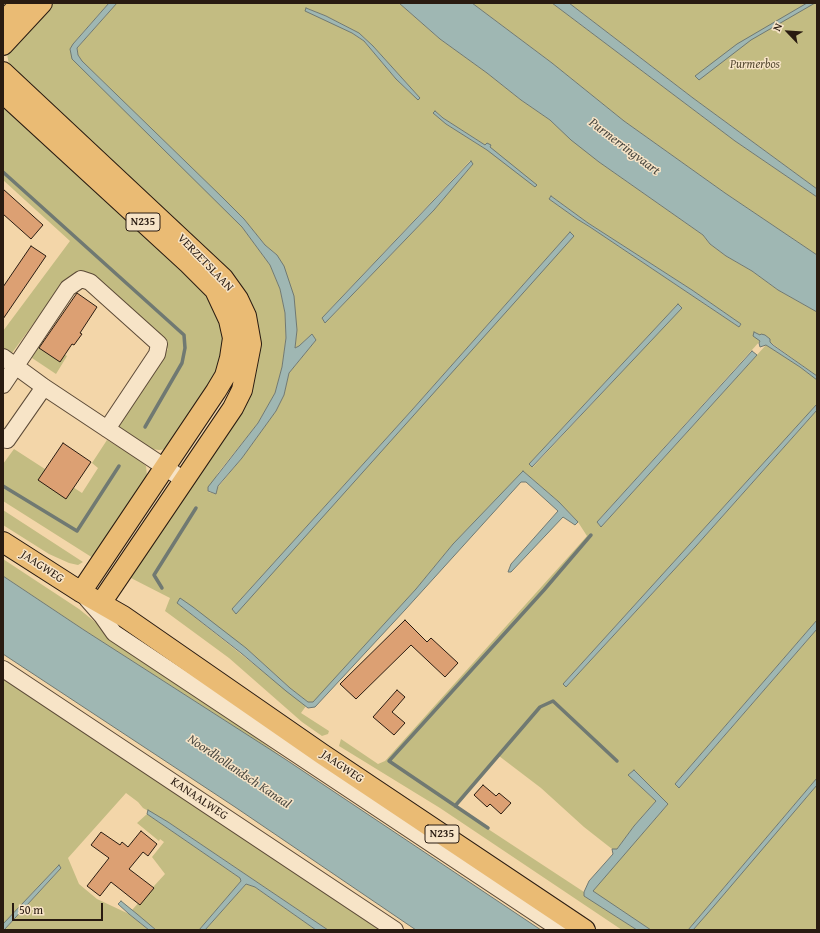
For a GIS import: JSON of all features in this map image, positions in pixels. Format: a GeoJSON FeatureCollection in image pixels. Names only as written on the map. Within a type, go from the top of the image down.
{"type":"FeatureCollection","features":[{"type":"Feature","properties":{"kind":"main road"},"geometry":{"type":"LineString","coordinates":[[3,9],[9,3]]}},
{"type":"Feature","properties":{"kind":"main road"},"geometry":{"type":"LineString","coordinates":[[3,22],[21,3]]}},
{"type":"Feature","properties":{"kind":"main road"},"geometry":{"type":"LineString","coordinates":[[3,45],[42,3]]}},
{"type":"Feature","properties":{"kind":"main road","name":"VERZETSLAAN"},"geometry":{"type":"LineString","coordinates":[[3,72],[223,278],[238,299],[246,316],[250,344],[242,390],[233,408],[184,480],[101,609]]}},
{"type":"Feature","properties":{"kind":"main road","name":"VERZETSLAAN"},"geometry":{"type":"LineString","coordinates":[[3,93],[215,290],[229,320],[233,338],[225,376],[216,392],[80,592]]}},
{"type":"Feature","properties":{"kind":"main road","name":"JAAGWEG"},"geometry":{"type":"LineString","coordinates":[[3,542],[80,592],[101,609],[123,616],[322,754],[585,930]]}},
{"type":"Feature","properties":{"kind":"street"},"geometry":{"type":"LineString","coordinates":[[3,386],[9,362],[68,288],[81,279],[90,282],[159,344],[157,354],[107,429]]}},
{"type":"Feature","properties":{"kind":"street"},"geometry":{"type":"LineString","coordinates":[[9,362],[184,480]]}},
{"type":"Feature","properties":{"kind":"street"},"geometry":{"type":"LineString","coordinates":[[3,437],[7,440],[44,387]]}},
{"type":"Feature","properties":{"kind":"street","name":"JAAGWEG"},"geometry":{"type":"LineString","coordinates":[[101,609],[114,633],[561,930]]}},
{"type":"Feature","properties":{"kind":"street","name":"KANAALWEG"},"geometry":{"type":"LineString","coordinates":[[3,669],[395,930]]}},
{"type":"Feature","properties":{"kind":"green space"},"geometry":{"type":"Polygon","coordinates":[[[51,3],[109,3],[70,49],[242,227],[270,265],[280,289],[285,313],[286,338],[282,367],[275,393],[258,423],[218,473],[208,492],[216,494],[218,487],[242,458],[276,411],[284,395],[289,373],[316,340],[312,334],[295,348],[297,330],[277,255],[265,245],[244,219],[82,61],[78,55],[77,48],[117,3],[399,3],[440,39],[550,120],[599,162],[703,235],[710,244],[726,256],[752,271],[778,290],[817,312],[817,376],[770,342],[760,341],[597,522],[601,527],[766,345],[817,380],[817,404],[563,684],[566,687],[696,546],[817,410],[817,620],[675,784],[679,788],[817,629],[817,778],[688,930],[651,930],[592,891],[668,804],[634,770],[628,775],[656,801],[634,826],[617,849],[612,849],[584,827],[541,788],[499,756],[453,806],[584,892],[585,896],[637,930],[622,930],[440,808],[339,746],[341,739],[378,764],[385,761],[587,536],[578,522],[559,502],[523,471],[453,544],[416,589],[313,703],[308,702],[290,688],[246,648],[177,603],[306,706],[301,713],[329,731],[328,734],[322,736],[302,722],[229,658],[165,611],[170,598],[127,576],[184,488],[255,345],[9,65],[7,54],[51,3]],[[306,8],[364,41],[396,79],[418,100],[420,98],[373,46],[359,33],[326,16],[306,8]],[[435,111],[446,124],[487,150],[490,145],[485,145],[443,118],[435,111]],[[470,161],[322,318],[325,323],[434,210],[473,164],[470,161]],[[551,196],[549,199],[739,327],[741,324],[692,290],[588,223],[551,196]],[[570,232],[412,410],[232,609],[236,613],[409,420],[570,232]],[[678,304],[529,464],[533,467],[681,308],[678,304]]]}},
{"type":"Feature","properties":{"kind":"green space"},"geometry":{"type":"Polygon","coordinates":[[[472,3],[552,3],[735,141],[817,197],[817,255],[725,193],[624,121],[552,63],[472,3]]]}},
{"type":"Feature","properties":{"kind":"green space","name":"Purmerbos"},"geometry":{"type":"Polygon","coordinates":[[[569,3],[817,3],[817,189],[693,98],[569,3]]]}},
{"type":"Feature","properties":{"kind":"green space"},"geometry":{"type":"Polygon","coordinates":[[[3,99],[210,293],[226,327],[224,363],[168,449],[152,449],[115,427],[168,349],[82,273],[61,286],[9,357],[3,353],[3,331],[70,241],[3,180],[3,99]]]}},
{"type":"Feature","properties":{"kind":"green space"},"geometry":{"type":"Polygon","coordinates":[[[41,339],[67,356],[56,374],[29,356],[41,339]]]}},
{"type":"Feature","properties":{"kind":"green space"},"geometry":{"type":"Polygon","coordinates":[[[107,440],[139,459],[146,466],[147,476],[93,558],[3,501],[3,464],[14,449],[82,493],[98,468],[92,463],[107,440]]]}},
{"type":"Feature","properties":{"kind":"green space"},"geometry":{"type":"Polygon","coordinates":[[[3,510],[83,562],[78,565],[69,563],[49,554],[3,525],[3,510]]]}},
{"type":"Feature","properties":{"kind":"green space"},"geometry":{"type":"Polygon","coordinates":[[[3,559],[79,609],[110,634],[175,678],[285,759],[84,630],[3,576],[3,559]]]}},
{"type":"Feature","properties":{"kind":"green space"},"geometry":{"type":"Polygon","coordinates":[[[3,671],[385,930],[328,930],[168,822],[143,808],[126,793],[68,858],[79,884],[97,899],[129,914],[149,930],[4,930],[61,868],[58,866],[3,924],[3,671]]]}},
{"type":"Feature","properties":{"kind":"green space"},"geometry":{"type":"Polygon","coordinates":[[[817,785],[817,930],[693,930],[757,854],[817,785]]]}},
{"type":"Feature","properties":{"kind":"green space"},"geometry":{"type":"Polygon","coordinates":[[[147,814],[240,878],[241,881],[199,930],[156,930],[132,910],[165,874],[152,857],[164,842],[160,839],[159,841],[137,823],[147,814]]]}},
{"type":"Feature","properties":{"kind":"green space"},"geometry":{"type":"Polygon","coordinates":[[[246,884],[255,887],[316,930],[205,930],[246,884]]]}},
{"type":"Feature","properties":{"kind":"water"},"geometry":{"type":"Polygon","coordinates":[[[109,3],[117,3],[77,48],[78,55],[82,61],[244,219],[265,245],[277,255],[284,266],[294,296],[297,330],[295,348],[312,334],[316,340],[289,373],[284,395],[276,411],[242,458],[218,486],[216,494],[208,491],[208,487],[258,423],[275,393],[282,367],[286,338],[285,313],[280,289],[270,265],[242,227],[72,59],[70,49],[73,44],[109,3]]]}},
{"type":"Feature","properties":{"kind":"water","name":"Purmerringvaart"},"geometry":{"type":"Polygon","coordinates":[[[399,3],[472,3],[552,63],[624,121],[725,193],[817,255],[817,312],[778,290],[752,271],[726,256],[710,244],[703,235],[599,162],[571,140],[550,120],[440,39],[399,3]]]}},
{"type":"Feature","properties":{"kind":"water"},"geometry":{"type":"Polygon","coordinates":[[[552,3],[569,3],[693,98],[817,189],[817,197],[735,141],[552,3]]]}},
{"type":"Feature","properties":{"kind":"water"},"geometry":{"type":"Polygon","coordinates":[[[807,3],[815,3],[751,40],[699,80],[695,76],[737,44],[807,3]]]}},
{"type":"Feature","properties":{"kind":"water"},"geometry":{"type":"Polygon","coordinates":[[[306,8],[326,16],[359,33],[373,46],[420,98],[418,100],[396,79],[364,41],[352,33],[305,11],[306,8]]]}},
{"type":"Feature","properties":{"kind":"water"},"geometry":{"type":"Polygon","coordinates":[[[435,111],[443,118],[485,145],[487,143],[491,145],[490,147],[537,185],[535,187],[487,150],[446,124],[433,113],[435,111]]]}},
{"type":"Feature","properties":{"kind":"water"},"geometry":{"type":"Polygon","coordinates":[[[471,161],[473,164],[434,210],[325,323],[322,318],[471,161]]]}},
{"type":"Feature","properties":{"kind":"water"},"geometry":{"type":"Polygon","coordinates":[[[551,196],[588,223],[692,290],[741,324],[739,327],[577,219],[549,199],[551,196]]]}},
{"type":"Feature","properties":{"kind":"water"},"geometry":{"type":"Polygon","coordinates":[[[570,232],[574,236],[236,614],[232,609],[570,232]]]}},
{"type":"Feature","properties":{"kind":"water"},"geometry":{"type":"Polygon","coordinates":[[[678,304],[682,308],[532,467],[529,464],[678,304]]]}},
{"type":"Feature","properties":{"kind":"water"},"geometry":{"type":"Polygon","coordinates":[[[754,332],[760,335],[765,335],[770,339],[770,342],[773,345],[817,376],[817,380],[766,345],[760,347],[760,341],[753,336],[754,332]]]}},
{"type":"Feature","properties":{"kind":"water"},"geometry":{"type":"Polygon","coordinates":[[[752,351],[757,355],[601,527],[597,522],[752,351]]]}},
{"type":"Feature","properties":{"kind":"water"},"geometry":{"type":"Polygon","coordinates":[[[817,404],[817,410],[696,546],[566,687],[563,684],[817,404]]]}},
{"type":"Feature","properties":{"kind":"water"},"geometry":{"type":"Polygon","coordinates":[[[523,471],[559,502],[578,522],[575,525],[563,517],[511,572],[508,572],[511,564],[558,511],[526,482],[521,482],[315,707],[308,708],[177,603],[180,598],[193,607],[246,648],[290,688],[308,702],[313,702],[416,589],[453,544],[523,471]]]}},
{"type":"Feature","properties":{"kind":"water","name":"Noordhollandsch Kanaal"},"geometry":{"type":"Polygon","coordinates":[[[3,576],[84,630],[285,759],[541,930],[416,930],[235,807],[3,654],[3,576]]]}},
{"type":"Feature","properties":{"kind":"water"},"geometry":{"type":"Polygon","coordinates":[[[817,620],[817,629],[679,788],[675,784],[817,620]]]}},
{"type":"Feature","properties":{"kind":"water"},"geometry":{"type":"Polygon","coordinates":[[[634,770],[668,804],[593,891],[651,930],[637,930],[584,896],[584,892],[589,881],[613,854],[612,849],[617,849],[634,826],[656,801],[628,775],[634,770]]]}},
{"type":"Feature","properties":{"kind":"water"},"geometry":{"type":"Polygon","coordinates":[[[817,778],[817,785],[693,930],[688,930],[817,778]]]}},
{"type":"Feature","properties":{"kind":"water"},"geometry":{"type":"Polygon","coordinates":[[[148,810],[328,930],[316,930],[255,887],[246,884],[205,930],[199,930],[241,881],[240,878],[147,814],[148,810]]]}},
{"type":"Feature","properties":{"kind":"water"},"geometry":{"type":"Polygon","coordinates":[[[59,865],[61,868],[3,930],[3,924],[59,865]]]}},
{"type":"Feature","properties":{"kind":"water"},"geometry":{"type":"Polygon","coordinates":[[[121,901],[156,930],[149,930],[129,914],[118,904],[121,901]]]}},
{"type":"Feature","properties":{"kind":"building"},"geometry":{"type":"Polygon","coordinates":[[[3,189],[43,225],[31,239],[3,214],[3,189]]]}},
{"type":"Feature","properties":{"kind":"building"},"geometry":{"type":"Polygon","coordinates":[[[31,246],[46,256],[3,319],[3,287],[31,246]]]}},
{"type":"Feature","properties":{"kind":"building"},"geometry":{"type":"Polygon","coordinates":[[[77,293],[97,307],[80,333],[82,334],[74,345],[72,344],[60,362],[39,348],[77,293]]]}},
{"type":"Feature","properties":{"kind":"building"},"geometry":{"type":"Polygon","coordinates":[[[63,443],[91,462],[66,499],[38,480],[63,443]]]}},
{"type":"Feature","properties":{"kind":"building"},"geometry":{"type":"Polygon","coordinates":[[[405,620],[427,642],[431,638],[458,663],[445,677],[411,645],[356,699],[340,684],[405,620]]]}},
{"type":"Feature","properties":{"kind":"building"},"geometry":{"type":"Polygon","coordinates":[[[397,690],[405,697],[392,712],[405,723],[394,735],[373,717],[397,690]]]}},
{"type":"Feature","properties":{"kind":"building"},"geometry":{"type":"Polygon","coordinates":[[[483,785],[496,796],[499,793],[511,803],[501,814],[490,804],[487,807],[474,795],[483,785]]]}},
{"type":"Feature","properties":{"kind":"building"},"geometry":{"type":"Polygon","coordinates":[[[141,831],[157,844],[148,856],[143,852],[129,869],[154,888],[140,905],[111,882],[100,896],[87,886],[109,858],[91,845],[101,832],[120,845],[122,842],[128,847],[141,831]]]}},
{"type":"Feature","properties":{"kind":"waterway"},"geometry":{"type":"LineString","coordinates":[[3,172],[184,335],[185,348],[182,363],[145,427]]}},
{"type":"Feature","properties":{"kind":"waterway"},"geometry":{"type":"LineString","coordinates":[[3,486],[77,531],[119,466]]}},
{"type":"Feature","properties":{"kind":"waterway"},"geometry":{"type":"LineString","coordinates":[[162,588],[154,575],[196,508]]}},
{"type":"Feature","properties":{"kind":"waterway"},"geometry":{"type":"LineString","coordinates":[[488,828],[389,761],[544,590],[591,535]]}},
{"type":"Feature","properties":{"kind":"waterway"},"geometry":{"type":"LineString","coordinates":[[455,806],[540,707],[553,701],[617,761]]}}]}
